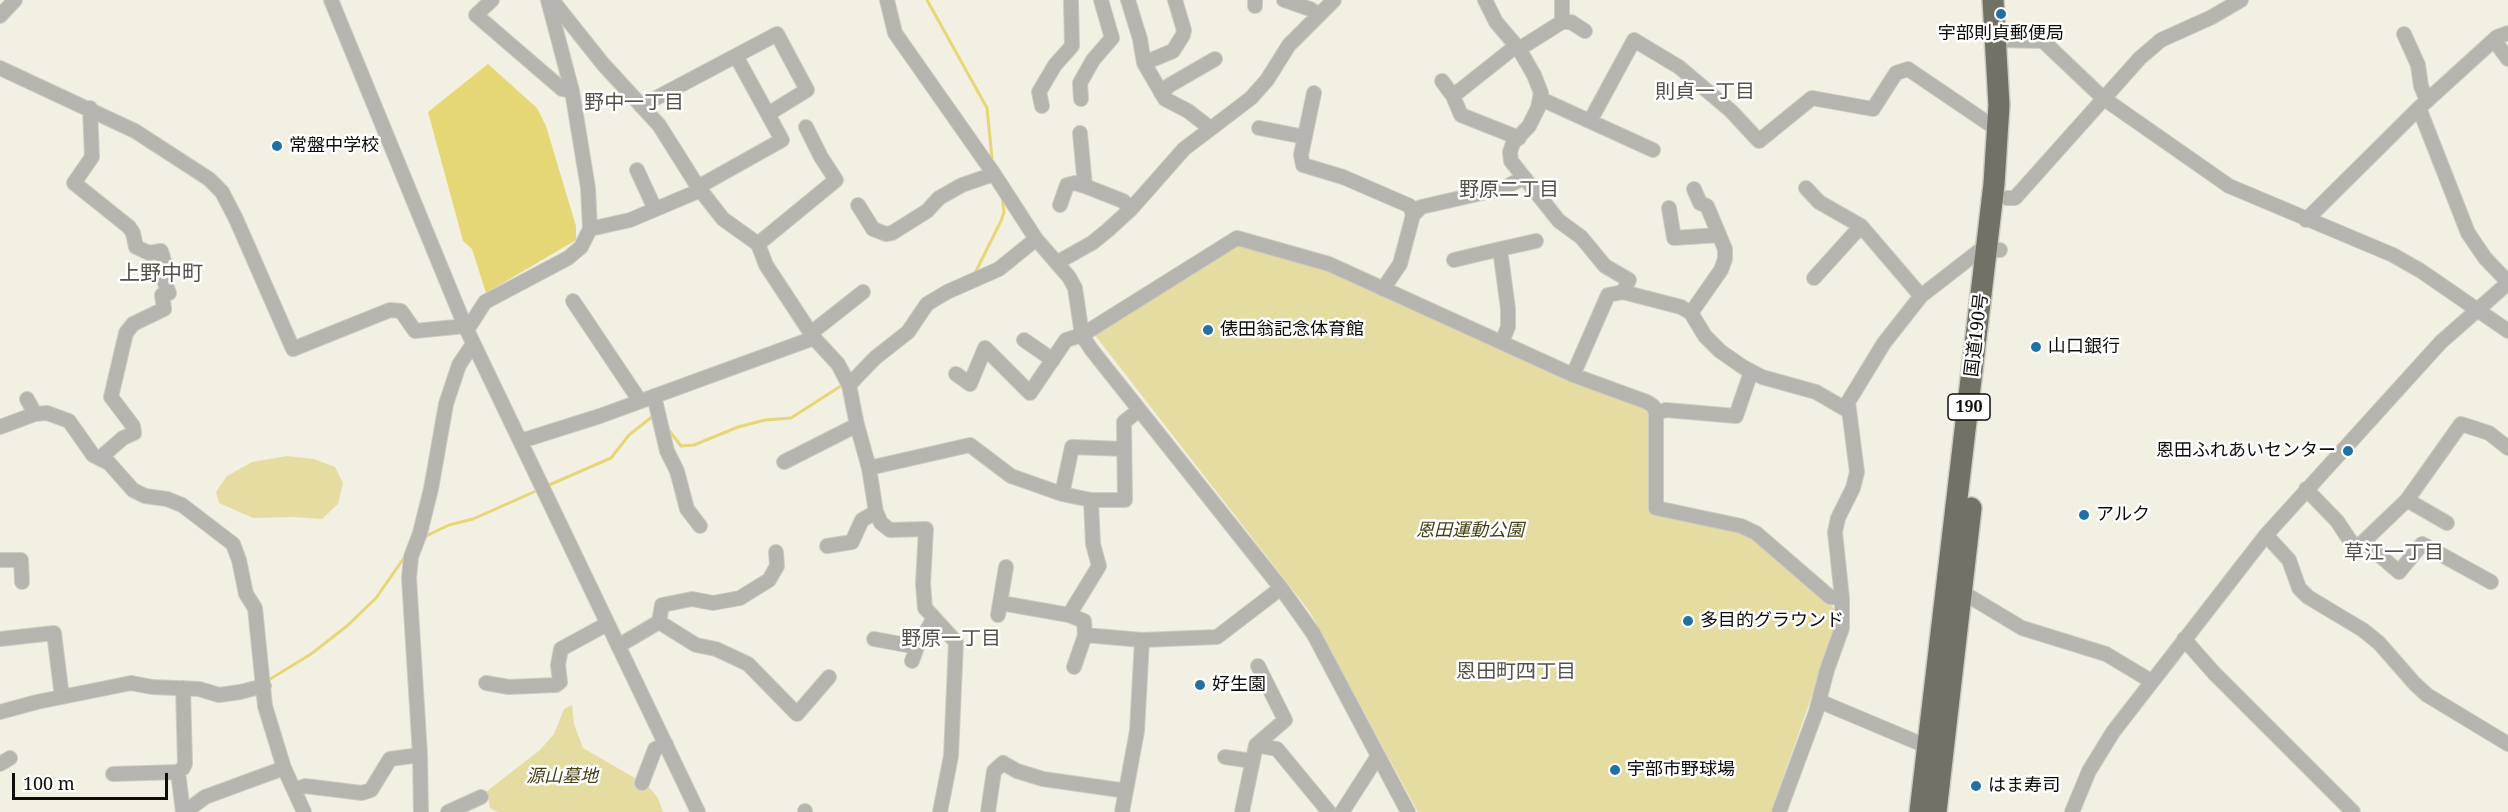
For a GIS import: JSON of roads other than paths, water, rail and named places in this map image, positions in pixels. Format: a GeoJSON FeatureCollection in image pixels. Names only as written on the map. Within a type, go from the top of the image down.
{"type":"FeatureCollection","features":[{"type":"Feature","properties":{"kind":"highway","name":"国道190号"},"geometry":{"type":"LineString","coordinates":[[1936,812],[1935,750],[1994,250],[2007,198],[2012,121],[2004,40],[1993,0]]}},
{"type":"Feature","properties":{"kind":"highway","name":"国道190号"},"geometry":{"type":"LineString","coordinates":[[1920,812],[1935,750],[1962,592],[1994,250],[1998,130],[2008,0]]}},
{"type":"Feature","properties":{"kind":"street"},"geometry":{"type":"LineString","coordinates":[[0,16],[15,0]]}},
{"type":"Feature","properties":{"kind":"street"},"geometry":{"type":"LineString","coordinates":[[331,0],[473,344],[698,812]]}},
{"type":"Feature","properties":{"kind":"street"},"geometry":{"type":"LineString","coordinates":[[492,0],[476,15],[562,89],[572,91]]}},
{"type":"Feature","properties":{"kind":"street"},"geometry":{"type":"LineString","coordinates":[[466,328],[485,302],[568,258],[581,248],[590,229],[588,188],[572,91],[550,0]]}},
{"type":"Feature","properties":{"kind":"street"},"geometry":{"type":"LineString","coordinates":[[550,0],[659,124],[723,219],[758,244],[766,265],[813,335],[837,364],[849,385],[869,468],[876,512],[881,523],[890,530],[926,529],[922,584],[925,608],[956,642],[951,756],[940,812]]}},
{"type":"Feature","properties":{"kind":"street"},"geometry":{"type":"LineString","coordinates":[[888,0],[895,33],[994,174],[1036,240],[1058,262],[1075,288],[1082,335],[1281,588],[1312,633],[1408,812]]}},
{"type":"Feature","properties":{"kind":"street"},"geometry":{"type":"LineString","coordinates":[[1042,106],[1039,92],[1055,65],[1072,46],[1071,0]]}},
{"type":"Feature","properties":{"kind":"street"},"geometry":{"type":"LineString","coordinates":[[1081,99],[1080,83],[1093,60],[1112,38],[1101,0]]}},
{"type":"Feature","properties":{"kind":"street"},"geometry":{"type":"LineString","coordinates":[[1128,0],[1140,39],[1144,63],[1161,93],[1165,99],[1188,111],[1210,128]]}},
{"type":"Feature","properties":{"kind":"street"},"geometry":{"type":"LineString","coordinates":[[1144,63],[1173,51],[1183,35],[1184,30],[1175,0]]}},
{"type":"Feature","properties":{"kind":"street"},"geometry":{"type":"LineString","coordinates":[[1284,0],[1310,9],[1319,15]]}},
{"type":"Feature","properties":{"kind":"street"},"geometry":{"type":"LineString","coordinates":[[1058,262],[1092,243],[1131,209],[1184,149],[1251,98],[1267,80],[1289,45],[1334,0]]}},
{"type":"Feature","properties":{"kind":"street"},"geometry":{"type":"LineString","coordinates":[[1485,0],[1496,22],[1518,48],[1534,75],[1541,99],[1528,126],[1520,138],[1513,143],[1510,152],[1511,161],[1559,221],[1581,237],[1605,266],[1629,280],[1623,292]]}},
{"type":"Feature","properties":{"kind":"street"},"geometry":{"type":"LineString","coordinates":[[1562,0],[1562,22]]}},
{"type":"Feature","properties":{"kind":"street"},"geometry":{"type":"LineString","coordinates":[[2007,198],[2015,198],[2140,58],[2161,40],[2234,2]]}},
{"type":"Feature","properties":{"kind":"street"},"geometry":{"type":"LineString","coordinates":[[1453,96],[1518,48],[1562,22],[1571,22],[1585,31]]}},
{"type":"Feature","properties":{"kind":"street"},"geometry":{"type":"LineString","coordinates":[[2306,220],[2423,104],[2494,40],[2508,33]]}},
{"type":"Feature","properties":{"kind":"street"},"geometry":{"type":"LineString","coordinates":[[641,106],[777,34],[807,90],[768,114]]}},
{"type":"Feature","properties":{"kind":"street"},"geometry":{"type":"LineString","coordinates":[[2072,812],[2100,752],[2151,681],[2266,535],[2441,342],[2508,283],[2485,258],[2468,233],[2423,104],[2418,65],[2404,34]]}},
{"type":"Feature","properties":{"kind":"street"},"geometry":{"type":"LineString","coordinates":[[1590,121],[1634,40],[1679,67],[1731,111],[1759,141],[1812,98],[1873,109],[1896,72],[1908,69],[1998,130]]}},
{"type":"Feature","properties":{"kind":"street"},"geometry":{"type":"LineString","coordinates":[[2004,40],[2043,41],[2103,98],[2229,186],[2393,255],[2429,276],[2508,331]]}},
{"type":"Feature","properties":{"kind":"street"},"geometry":{"type":"LineString","coordinates":[[2494,40],[2508,59]]}},
{"type":"Feature","properties":{"kind":"street"},"geometry":{"type":"LineString","coordinates":[[590,229],[630,220],[655,209],[700,188],[782,140],[736,56]]}},
{"type":"Feature","properties":{"kind":"street"},"geometry":{"type":"LineString","coordinates":[[1161,93],[1170,85],[1215,59]]}},
{"type":"Feature","properties":{"kind":"street"},"geometry":{"type":"LineString","coordinates":[[0,68],[90,108],[135,131],[209,179],[222,192],[250,247],[293,349],[390,310],[401,312],[415,331],[466,328]]}},
{"type":"Feature","properties":{"kind":"street"},"geometry":{"type":"LineString","coordinates":[[1442,81],[1453,96],[1461,115],[1520,138]]}},
{"type":"Feature","properties":{"kind":"street"},"geometry":{"type":"LineString","coordinates":[[1314,93],[1301,155],[1303,165],[1343,177],[1410,206],[1413,215]]}},
{"type":"Feature","properties":{"kind":"street"},"geometry":{"type":"LineString","coordinates":[[1541,99],[1653,150]]}},
{"type":"Feature","properties":{"kind":"street"},"geometry":{"type":"LineString","coordinates":[[90,108],[92,158],[74,183],[129,227],[136,247],[149,253],[161,251],[164,261],[163,278],[169,293],[162,295],[164,309],[133,324],[126,333],[111,396],[133,426],[134,433],[123,438],[99,458]]}},
{"type":"Feature","properties":{"kind":"street"},"geometry":{"type":"LineString","coordinates":[[758,244],[836,180],[806,128]]}},
{"type":"Feature","properties":{"kind":"street"},"geometry":{"type":"LineString","coordinates":[[1259,128],[1305,137]]}},
{"type":"Feature","properties":{"kind":"street"},"geometry":{"type":"LineString","coordinates":[[1080,133],[1085,186]]}},
{"type":"Feature","properties":{"kind":"street"},"geometry":{"type":"LineString","coordinates":[[638,170],[655,209]]}},
{"type":"Feature","properties":{"kind":"street"},"geometry":{"type":"LineString","coordinates":[[858,205],[869,232],[892,233],[954,189],[982,176],[994,174]]}},
{"type":"Feature","properties":{"kind":"street"},"geometry":{"type":"LineString","coordinates":[[1383,289],[1400,264],[1413,215],[1420,207],[1504,188],[1523,178]]}},
{"type":"Feature","properties":{"kind":"street"},"geometry":{"type":"LineString","coordinates":[[1060,206],[1067,185],[1075,183],[1123,201],[1131,209]]}},
{"type":"Feature","properties":{"kind":"street"},"geometry":{"type":"LineString","coordinates":[[1806,188],[1819,202],[1861,226],[1921,296]]}},
{"type":"Feature","properties":{"kind":"street"},"geometry":{"type":"LineString","coordinates":[[1691,313],[1722,270],[1725,259],[1725,249],[1707,206],[1700,203],[1694,189]]}},
{"type":"Feature","properties":{"kind":"street"},"geometry":{"type":"LineString","coordinates":[[1669,208],[1674,238],[1719,235]]}},
{"type":"Feature","properties":{"kind":"street"},"geometry":{"type":"LineString","coordinates":[[1814,278],[1861,226]]}},
{"type":"Feature","properties":{"kind":"street"},"geometry":{"type":"LineString","coordinates":[[956,374],[970,384],[986,348],[1030,393],[1066,340],[1082,335],[1237,238],[1329,264],[1573,375],[1647,402],[1656,412],[1656,508],[1741,526],[1756,533],[1830,597],[1842,598]]}},
{"type":"Feature","properties":{"kind":"street"},"geometry":{"type":"LineString","coordinates":[[849,385],[875,358],[908,332],[927,304],[946,292],[999,269],[1036,240]]}},
{"type":"Feature","properties":{"kind":"street"},"geometry":{"type":"LineString","coordinates":[[1454,260],[1536,241]]}},
{"type":"Feature","properties":{"kind":"street"},"geometry":{"type":"LineString","coordinates":[[1500,249],[1508,309],[1508,327],[1502,342]]}},
{"type":"Feature","properties":{"kind":"street"},"geometry":{"type":"LineString","coordinates":[[1779,812],[1819,701],[1842,628],[1842,598],[1835,532],[1838,518],[1853,488],[1857,472],[1848,402],[1884,343],[1921,296],[1972,255],[1994,250]]}},
{"type":"Feature","properties":{"kind":"street"},"geometry":{"type":"LineString","coordinates":[[520,441],[654,396],[813,335],[863,292]]}},
{"type":"Feature","properties":{"kind":"street"},"geometry":{"type":"LineString","coordinates":[[1573,375],[1608,295],[1623,292],[1682,307],[1691,313],[1705,336],[1720,351],[1751,372],[1816,392],[1848,410]]}},
{"type":"Feature","properties":{"kind":"street"},"geometry":{"type":"LineString","coordinates":[[573,301],[640,401]]}},
{"type":"Feature","properties":{"kind":"street"},"geometry":{"type":"LineString","coordinates":[[1024,339],[1053,360]]}},
{"type":"Feature","properties":{"kind":"street"},"geometry":{"type":"LineString","coordinates":[[421,812],[420,755],[409,578],[411,557],[420,533],[431,489],[446,404],[459,365],[473,344]]}},
{"type":"Feature","properties":{"kind":"street"},"geometry":{"type":"LineString","coordinates":[[1656,412],[1666,410],[1736,416],[1751,372]]}},
{"type":"Feature","properties":{"kind":"street"},"geometry":{"type":"LineString","coordinates":[[654,396],[667,451],[679,477],[687,509],[700,526]]}},
{"type":"Feature","properties":{"kind":"street"},"geometry":{"type":"LineString","coordinates":[[27,399],[35,414]]}},
{"type":"Feature","properties":{"kind":"street"},"geometry":{"type":"LineString","coordinates":[[869,468],[970,445],[1011,476],[1062,494],[1091,500],[1125,500],[1124,422],[1139,410]]}},
{"type":"Feature","properties":{"kind":"street"},"geometry":{"type":"LineString","coordinates":[[0,427],[35,414],[47,413],[69,421],[93,454],[109,463],[134,490],[145,496],[167,499],[182,505],[233,544],[240,560],[246,594],[255,608],[265,706],[284,768],[304,812]]}},
{"type":"Feature","properties":{"kind":"street"},"geometry":{"type":"LineString","coordinates":[[2306,489],[2337,521],[2353,545],[2365,543],[2407,500],[2461,424],[2489,433],[2508,448]]}},
{"type":"Feature","properties":{"kind":"street"},"geometry":{"type":"LineString","coordinates":[[784,462],[857,425]]}},
{"type":"Feature","properties":{"kind":"street"},"geometry":{"type":"LineString","coordinates":[[1062,494],[1072,447],[1124,448]]}},
{"type":"Feature","properties":{"kind":"street"},"geometry":{"type":"LineString","coordinates":[[1069,615],[1099,566],[1093,544],[1091,500]]}},
{"type":"Feature","properties":{"kind":"street"},"geometry":{"type":"LineString","coordinates":[[2407,500],[2447,523]]}},
{"type":"Feature","properties":{"kind":"street"},"geometry":{"type":"LineString","coordinates":[[827,546],[852,542],[862,520],[876,512]]}},
{"type":"Feature","properties":{"kind":"street"},"geometry":{"type":"LineString","coordinates":[[2266,535],[2289,560],[2299,588],[2308,597],[2363,630],[2379,643],[2427,695],[2508,744]]}},
{"type":"Feature","properties":{"kind":"street"},"geometry":{"type":"LineString","coordinates":[[2365,543],[2399,572],[2422,544],[2491,582]]}},
{"type":"Feature","properties":{"kind":"street"},"geometry":{"type":"LineString","coordinates":[[618,646],[659,622],[662,605],[692,599],[713,603],[740,598],[769,580],[777,566],[776,552]]}},
{"type":"Feature","properties":{"kind":"street"},"geometry":{"type":"LineString","coordinates":[[0,560],[21,560],[22,582]]}},
{"type":"Feature","properties":{"kind":"street"},"geometry":{"type":"LineString","coordinates":[[1006,567],[999,609],[1069,615],[1084,621],[1085,635],[1074,667]]}},
{"type":"Feature","properties":{"kind":"street"},"geometry":{"type":"LineString","coordinates":[[1085,635],[1142,640],[1217,637],[1281,588]]}},
{"type":"Feature","properties":{"kind":"street"},"geometry":{"type":"LineString","coordinates":[[1962,592],[2022,628],[2106,654],[2151,681]]}},
{"type":"Feature","properties":{"kind":"street"},"geometry":{"type":"LineString","coordinates":[[912,662],[917,647],[934,618]]}},
{"type":"Feature","properties":{"kind":"street"},"geometry":{"type":"LineString","coordinates":[[659,622],[696,645],[716,649],[748,664],[797,714],[829,677]]}},
{"type":"Feature","properties":{"kind":"street"},"geometry":{"type":"LineString","coordinates":[[486,682],[509,687],[556,685],[560,682],[558,665],[561,649],[607,624]]}},
{"type":"Feature","properties":{"kind":"street"},"geometry":{"type":"LineString","coordinates":[[0,639],[54,633],[62,697]]}},
{"type":"Feature","properties":{"kind":"street"},"geometry":{"type":"LineString","coordinates":[[874,639],[917,647]]}},
{"type":"Feature","properties":{"kind":"street"},"geometry":{"type":"LineString","coordinates":[[2184,639],[2214,673],[2353,812]]}},
{"type":"Feature","properties":{"kind":"street"},"geometry":{"type":"LineString","coordinates":[[1122,812],[1137,731],[1142,640]]}},
{"type":"Feature","properties":{"kind":"street"},"geometry":{"type":"LineString","coordinates":[[1242,812],[1256,745],[1285,720],[1258,666]]}},
{"type":"Feature","properties":{"kind":"street"},"geometry":{"type":"LineString","coordinates":[[0,712],[131,683],[152,687],[199,689],[219,695],[264,686]]}},
{"type":"Feature","properties":{"kind":"street"},"geometry":{"type":"LineString","coordinates":[[113,774],[178,772],[185,764],[183,688]]}},
{"type":"Feature","properties":{"kind":"street"},"geometry":{"type":"LineString","coordinates":[[1819,701],[1935,750]]}},
{"type":"Feature","properties":{"kind":"street"},"geometry":{"type":"LineString","coordinates":[[642,783],[655,749],[666,744]]}},
{"type":"Feature","properties":{"kind":"street"},"geometry":{"type":"LineString","coordinates":[[1256,745],[1277,749],[1329,812]]}},
{"type":"Feature","properties":{"kind":"street"},"geometry":{"type":"LineString","coordinates":[[294,790],[305,786],[362,793],[371,790],[390,759],[420,755]]}},
{"type":"Feature","properties":{"kind":"street"},"geometry":{"type":"LineString","coordinates":[[1342,812],[1378,756]]}},
{"type":"Feature","properties":{"kind":"street"},"geometry":{"type":"LineString","coordinates":[[1225,757],[1252,761]]}},
{"type":"Feature","properties":{"kind":"street"},"geometry":{"type":"LineString","coordinates":[[988,812],[994,771],[1003,763],[1017,771],[1043,779],[1120,790]]}},
{"type":"Feature","properties":{"kind":"street"},"geometry":{"type":"LineString","coordinates":[[178,772],[184,812],[205,797],[284,768]]}},
{"type":"Feature","properties":{"kind":"street"},"geometry":{"type":"LineString","coordinates":[[448,812],[482,797]]}},
{"type":"Feature","properties":{"kind":"waterway"},"geometry":{"type":"LineString","coordinates":[[927,0],[987,108],[992,158]]}},
{"type":"Feature","properties":{"kind":"waterway"},"geometry":{"type":"LineString","coordinates":[[974,275],[1001,221],[1004,212],[1002,196]]}},
{"type":"Feature","properties":{"kind":"waterway"},"geometry":{"type":"LineString","coordinates":[[668,429],[681,446],[694,445],[738,427],[765,420],[791,418],[844,384]]}},
{"type":"Feature","properties":{"kind":"waterway"},"geometry":{"type":"LineString","coordinates":[[549,485],[611,458],[629,435],[653,416]]}},
{"type":"Feature","properties":{"kind":"waterway"},"geometry":{"type":"LineString","coordinates":[[424,537],[449,525],[473,519],[536,491]]}},
{"type":"Feature","properties":{"kind":"waterway"},"geometry":{"type":"LineString","coordinates":[[267,681],[311,654],[347,626],[376,598],[406,555]]}},
{"type":"Feature","properties":{"kind":"place","name":"宇部則貞郵便局"},"geometry":{"type":"Point","coordinates":[2001,14]}},
{"type":"Feature","properties":{"kind":"place","name":"常盤中学校"},"geometry":{"type":"Point","coordinates":[277,146]}},
{"type":"Feature","properties":{"kind":"place","name":"俵田翁記念体育館"},"geometry":{"type":"Point","coordinates":[1208,330]}},
{"type":"Feature","properties":{"kind":"place","name":"山口銀行"},"geometry":{"type":"Point","coordinates":[2036,347]}},
{"type":"Feature","properties":{"kind":"place","name":"恩田ふれあいセンター"},"geometry":{"type":"Point","coordinates":[2348,451]}},
{"type":"Feature","properties":{"kind":"place","name":"アルク"},"geometry":{"type":"Point","coordinates":[2084,515]}},
{"type":"Feature","properties":{"kind":"place","name":"多目的グラウンド"},"geometry":{"type":"Point","coordinates":[1688,621]}},
{"type":"Feature","properties":{"kind":"place","name":"好生園"},"geometry":{"type":"Point","coordinates":[1200,685]}},
{"type":"Feature","properties":{"kind":"place","name":"宇部市野球場"},"geometry":{"type":"Point","coordinates":[1615,770]}},
{"type":"Feature","properties":{"kind":"place","name":"はま寿司"},"geometry":{"type":"Point","coordinates":[1976,786]}},
{"type":"Feature","properties":{"kind":"district","name":"則貞一丁目"},"geometry":{"type":"Point","coordinates":[1705,92]}},
{"type":"Feature","properties":{"kind":"district","name":"野中一丁目"},"geometry":{"type":"Point","coordinates":[634,103]}},
{"type":"Feature","properties":{"kind":"district","name":"野原二丁目"},"geometry":{"type":"Point","coordinates":[1509,190]}},
{"type":"Feature","properties":{"kind":"district","name":"上野中町"},"geometry":{"type":"Point","coordinates":[161,274]}},
{"type":"Feature","properties":{"kind":"district","name":"草江一丁目"},"geometry":{"type":"Point","coordinates":[2394,553]}},
{"type":"Feature","properties":{"kind":"district","name":"野原一丁目"},"geometry":{"type":"Point","coordinates":[951,639]}},
{"type":"Feature","properties":{"kind":"district","name":"恩田町四丁目"},"geometry":{"type":"Point","coordinates":[1516,672]}},
{"type":"Feature","properties":{"kind":"park label","name":"恩田運動公園"},"geometry":{"type":"Point","coordinates":[1470,531]}},
{"type":"Feature","properties":{"kind":"park label","name":"源山墓地"},"geometry":{"type":"Point","coordinates":[562,777]}}]}
